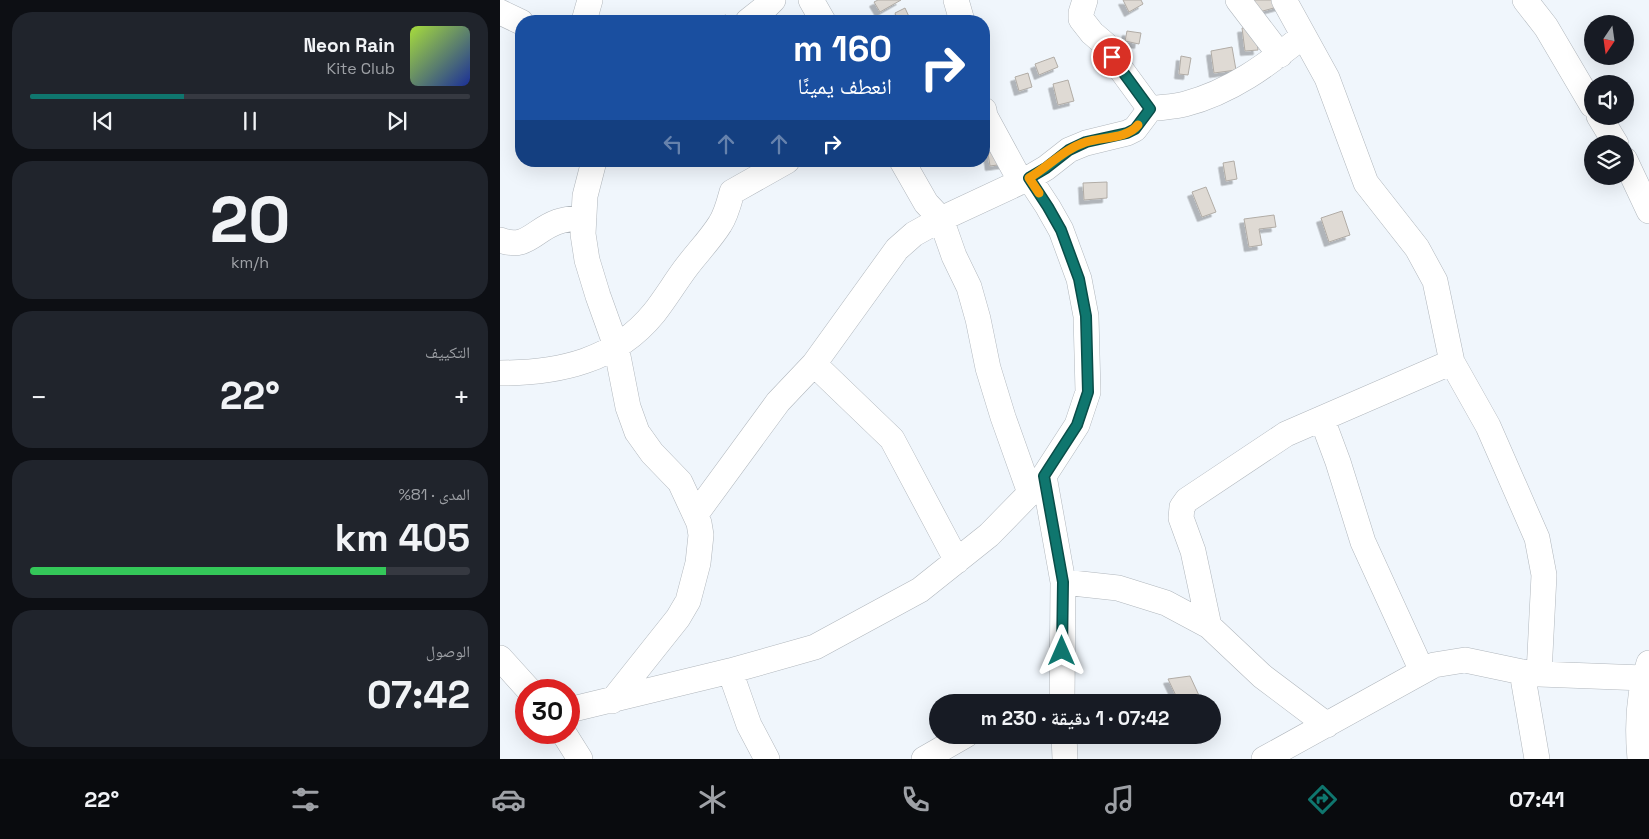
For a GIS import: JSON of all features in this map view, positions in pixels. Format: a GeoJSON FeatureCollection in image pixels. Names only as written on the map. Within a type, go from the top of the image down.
{"type":"FeatureCollection","features":[{"type":"Feature","properties":{"kind":"street"},"geometry":{"type":"LineString","coordinates":[[586,15],[590,0]]}},
{"type":"Feature","properties":{"kind":"street"},"geometry":{"type":"LineString","coordinates":[[756,15],[773,0]]}},
{"type":"Feature","properties":{"kind":"street"},"geometry":{"type":"LineString","coordinates":[[811,0],[820,15]]}},
{"type":"Feature","properties":{"kind":"street"},"geometry":{"type":"LineString","coordinates":[[956,0],[960,15]]}},
{"type":"Feature","properties":{"kind":"street"},"geometry":{"type":"LineString","coordinates":[[1085,0],[1080,13],[1081,19],[1092,33],[1106,45],[1112,57],[1150,109]]}},
{"type":"Feature","properties":{"kind":"street"},"geometry":{"type":"LineString","coordinates":[[1238,0],[1280,55]]}},
{"type":"Feature","properties":{"kind":"street"},"geometry":{"type":"LineString","coordinates":[[1284,0],[1328,78],[1366,183],[1417,248],[1435,281],[1452,362],[1488,426],[1537,538],[1544,575],[1530,673],[1537,759]]}},
{"type":"Feature","properties":{"kind":"street"},"geometry":{"type":"LineString","coordinates":[[1525,0],[1546,27],[1584,91]]}},
{"type":"Feature","properties":{"kind":"street"},"geometry":{"type":"LineString","coordinates":[[500,12],[515,19]]}},
{"type":"Feature","properties":{"kind":"street"},"geometry":{"type":"LineString","coordinates":[[696,514],[778,402],[814,364],[896,249],[914,234],[941,219],[1025,180],[1046,168],[1069,150],[1086,142],[1127,133],[1135,129],[1150,109],[1184,104],[1214,94],[1246,79],[1303,36]]}},
{"type":"Feature","properties":{"kind":"street"},"geometry":{"type":"LineString","coordinates":[[580,707],[730,671],[816,647],[920,590],[989,535],[1037,484],[1077,425],[1088,392],[1086,316],[1079,279],[1061,230],[1048,207],[1025,180],[990,124]]}},
{"type":"Feature","properties":{"kind":"street"},"geometry":{"type":"LineString","coordinates":[[592,167],[585,196],[582,234],[587,260],[616,346],[628,407],[637,432],[652,453],[680,482],[696,514],[701,534],[698,563],[688,601],[678,618],[612,700]]}},
{"type":"Feature","properties":{"kind":"street"},"geometry":{"type":"LineString","coordinates":[[500,372],[529,373],[556,369],[582,363],[616,346],[637,330],[653,314],[721,224],[732,192],[776,167]]}},
{"type":"Feature","properties":{"kind":"street"},"geometry":{"type":"LineString","coordinates":[[905,167],[926,203],[941,219],[954,256],[969,288],[978,319],[988,368],[1003,417],[1037,484],[1063,582],[1062,694]]}},
{"type":"Feature","properties":{"kind":"street"},"geometry":{"type":"LineString","coordinates":[[1634,179],[1649,211]]}},
{"type":"Feature","properties":{"kind":"street"},"geometry":{"type":"LineString","coordinates":[[500,240],[518,243],[527,240],[557,222],[584,217]]}},
{"type":"Feature","properties":{"kind":"street"},"geometry":{"type":"LineString","coordinates":[[1209,626],[1193,551],[1181,518],[1182,507],[1187,500],[1286,434],[1452,362]]}},
{"type":"Feature","properties":{"kind":"street"},"geometry":{"type":"LineString","coordinates":[[814,364],[892,439],[957,561]]}},
{"type":"Feature","properties":{"kind":"street"},"geometry":{"type":"LineString","coordinates":[[1322,419],[1338,462],[1363,542],[1422,671]]}},
{"type":"Feature","properties":{"kind":"street"},"geometry":{"type":"LineString","coordinates":[[1063,582],[1118,588],[1166,603],[1209,626],[1262,676],[1327,725]]}},
{"type":"Feature","properties":{"kind":"street"},"geometry":{"type":"LineString","coordinates":[[500,658],[519,679]]}},
{"type":"Feature","properties":{"kind":"street"},"geometry":{"type":"LineString","coordinates":[[1264,759],[1434,665],[1465,660],[1530,673],[1646,671],[1638,729],[1640,759]]}},
{"type":"Feature","properties":{"kind":"street"},"geometry":{"type":"LineString","coordinates":[[730,671],[749,725],[767,759]]}},
{"type":"Feature","properties":{"kind":"street"},"geometry":{"type":"LineString","coordinates":[[571,744],[580,759]]}},
{"type":"Feature","properties":{"kind":"street"},"geometry":{"type":"LineString","coordinates":[[924,759],[950,744]]}},
{"type":"Feature","properties":{"kind":"street"},"geometry":{"type":"LineString","coordinates":[[1064,744],[1065,759]]}},
{"type":"Feature","properties":{"kind":"building"},"geometry":{"type":"Polygon","coordinates":[[[878,0],[901,0],[880,12],[874,2],[878,0]]]}},
{"type":"Feature","properties":{"kind":"building"},"geometry":{"type":"Polygon","coordinates":[[[1123,0],[1141,0],[1143,4],[1129,12],[1123,0]]]}},
{"type":"Feature","properties":{"kind":"building"},"geometry":{"type":"Polygon","coordinates":[[[1248,0],[1279,0],[1281,6],[1252,14],[1248,0]]]}},
{"type":"Feature","properties":{"kind":"building"},"geometry":{"type":"Polygon","coordinates":[[[905,8],[908,15],[896,15],[895,13],[905,8]]]}},
{"type":"Feature","properties":{"kind":"building"},"geometry":{"type":"Polygon","coordinates":[[[1255,27],[1258,50],[1245,51],[1242,28],[1255,27]]]}},
{"type":"Feature","properties":{"kind":"building"},"geometry":{"type":"Polygon","coordinates":[[[1127,31],[1141,33],[1139,44],[1125,41],[1127,31]]]}},
{"type":"Feature","properties":{"kind":"building"},"geometry":{"type":"Polygon","coordinates":[[[1232,47],[1236,70],[1214,73],[1211,51],[1232,47]]]}},
{"type":"Feature","properties":{"kind":"building"},"geometry":{"type":"Polygon","coordinates":[[[1181,56],[1191,58],[1188,75],[1179,74],[1181,56]]]}},
{"type":"Feature","properties":{"kind":"building"},"geometry":{"type":"Polygon","coordinates":[[[1054,57],[1058,67],[1039,75],[1035,64],[1054,57]]]}},
{"type":"Feature","properties":{"kind":"building"},"geometry":{"type":"Polygon","coordinates":[[[1028,73],[1032,87],[1019,91],[1015,77],[1028,73]]]}},
{"type":"Feature","properties":{"kind":"building"},"geometry":{"type":"Polygon","coordinates":[[[1068,80],[1074,101],[1058,105],[1053,84],[1068,80]]]}},
{"type":"Feature","properties":{"kind":"building"},"geometry":{"type":"Polygon","coordinates":[[[1003,151],[1005,164],[990,166],[990,153],[1003,151]]]}},
{"type":"Feature","properties":{"kind":"building"},"geometry":{"type":"Polygon","coordinates":[[[1234,161],[1237,179],[1226,181],[1223,163],[1234,161]]]}},
{"type":"Feature","properties":{"kind":"building"},"geometry":{"type":"Polygon","coordinates":[[[1107,182],[1107,198],[1084,200],[1083,183],[1107,182]]]}},
{"type":"Feature","properties":{"kind":"building"},"geometry":{"type":"Polygon","coordinates":[[[1206,187],[1216,212],[1202,217],[1192,192],[1206,187]]]}},
{"type":"Feature","properties":{"kind":"building"},"geometry":{"type":"Polygon","coordinates":[[[1342,211],[1350,235],[1329,242],[1321,218],[1342,211]]]}},
{"type":"Feature","properties":{"kind":"building"},"geometry":{"type":"Polygon","coordinates":[[[1274,215],[1276,227],[1259,229],[1262,245],[1249,247],[1244,219],[1274,215]]]}},
{"type":"Feature","properties":{"kind":"building"},"geometry":{"type":"Polygon","coordinates":[[[1190,676],[1198,694],[1175,694],[1168,679],[1190,676]]]}},
{"type":"Feature","properties":{"kind":"slow traffic"},"geometry":{"type":"LineString","coordinates":[[1039,193],[1029,178],[1046,168],[1069,150],[1086,142],[1127,133],[1138,125]]}},
{"type":"Feature","properties":{"kind":"route"},"geometry":{"type":"LineString","coordinates":[[1062,651],[1063,582],[1044,476],[1077,425],[1088,392],[1086,316],[1079,279],[1061,230],[1029,178],[1046,168],[1069,150],[1086,142],[1127,133],[1135,129],[1150,109],[1112,57]]}}]}
